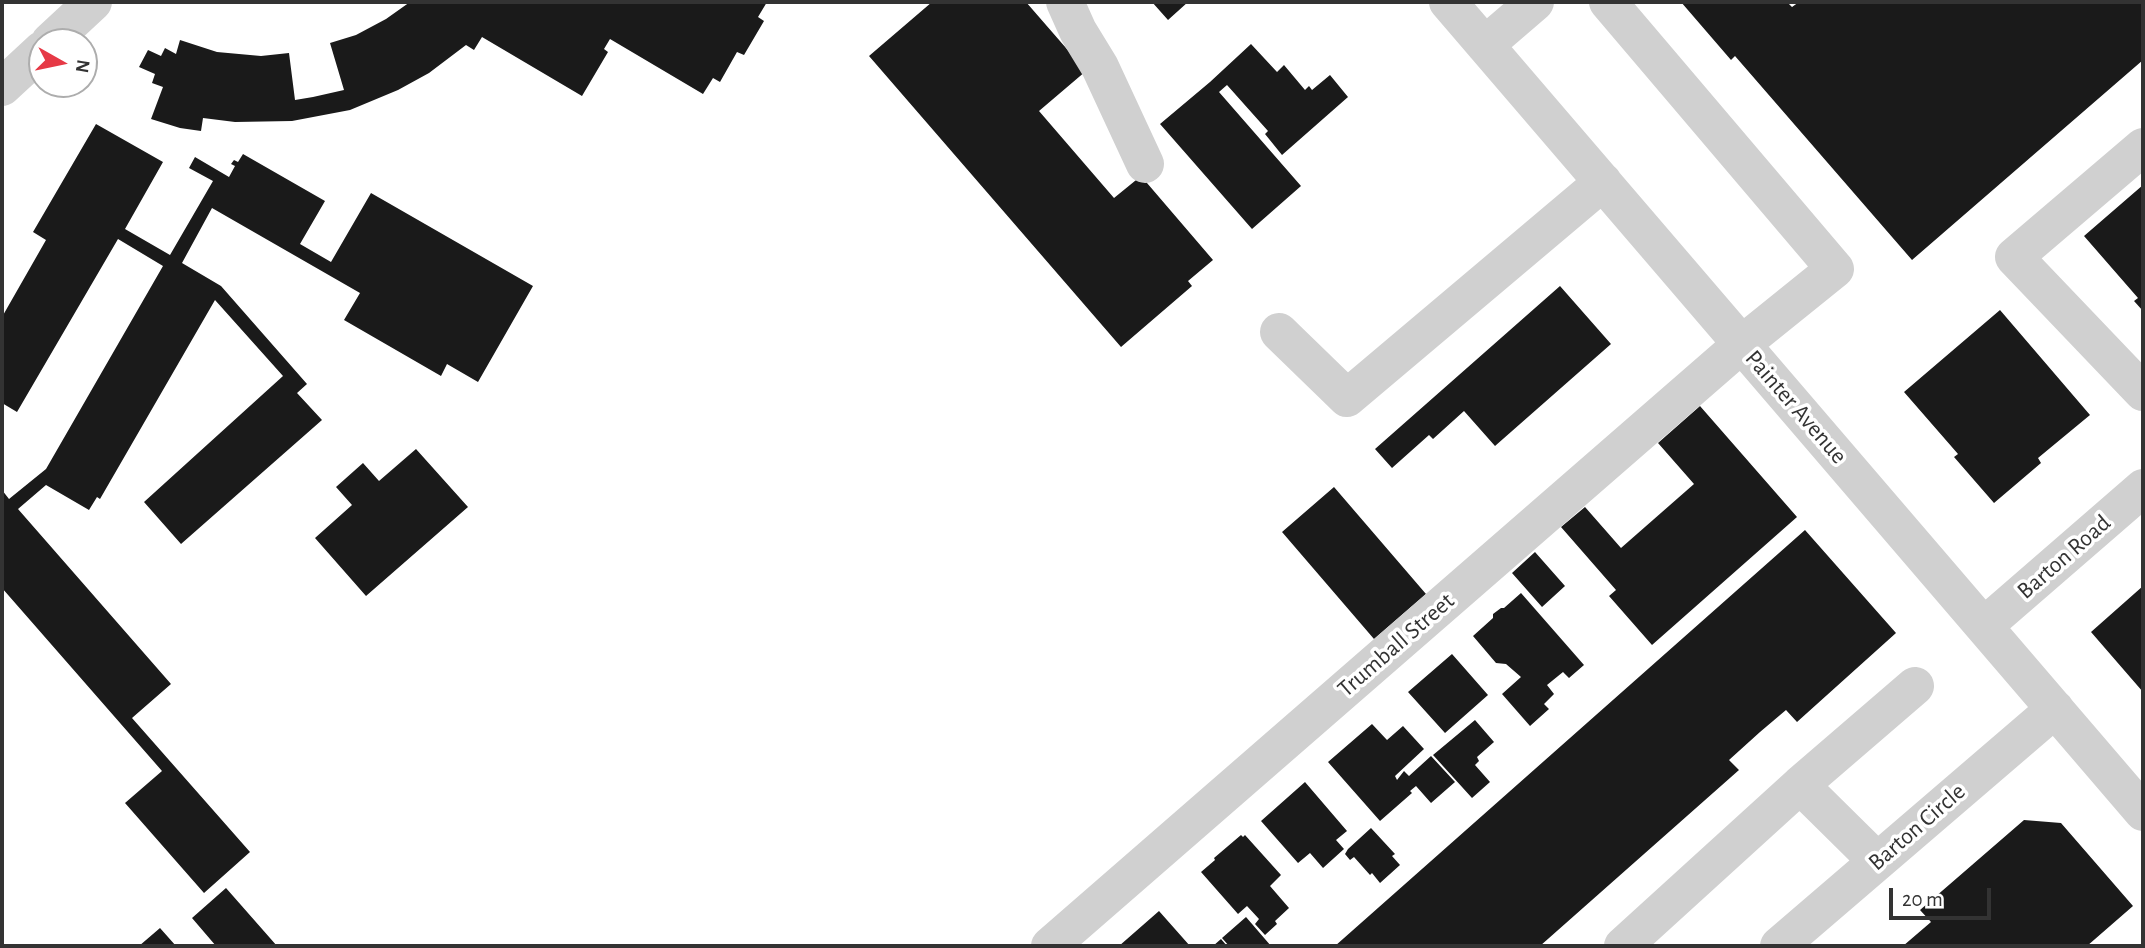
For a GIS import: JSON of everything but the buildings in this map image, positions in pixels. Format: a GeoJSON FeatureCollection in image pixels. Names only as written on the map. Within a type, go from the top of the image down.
{"type":"FeatureCollection","features":[{"type":"Feature","properties":{"kind":"street"},"geometry":{"type":"LineString","coordinates":[[65,28],[93,2]]}},
{"type":"Feature","properties":{"kind":"street"},"geometry":{"type":"LineString","coordinates":[[1065,2],[1078,31],[1100,67],[1145,164]]}},
{"type":"Feature","properties":{"kind":"street","name":"Painter Avenue"},"geometry":{"type":"LineString","coordinates":[[1448,2],[2143,812]]}},
{"type":"Feature","properties":{"kind":"street"},"geometry":{"type":"LineString","coordinates":[[1485,45],[1535,2]]}},
{"type":"Feature","properties":{"kind":"street","name":"Trumball Street"},"geometry":{"type":"LineString","coordinates":[[1050,946],[1742,344],[1835,269],[1608,2]]}},
{"type":"Feature","properties":{"kind":"street"},"geometry":{"type":"LineString","coordinates":[[2,87],[28,63]]}},
{"type":"Feature","properties":{"kind":"street"},"geometry":{"type":"LineString","coordinates":[[2143,147],[2014,257],[2143,392]]}},
{"type":"Feature","properties":{"kind":"street"},"geometry":{"type":"LineString","coordinates":[[1279,332],[1347,398],[1603,182]]}},
{"type":"Feature","properties":{"kind":"street","name":"Barton Road"},"geometry":{"type":"LineString","coordinates":[[1984,626],[2143,488]]}},
{"type":"Feature","properties":{"kind":"street"},"geometry":{"type":"LineString","coordinates":[[1623,946],[1800,785],[1915,686]]}},
{"type":"Feature","properties":{"kind":"street","name":"Barton Circle"},"geometry":{"type":"LineString","coordinates":[[1779,946],[2055,709]]}},
{"type":"Feature","properties":{"kind":"street"},"geometry":{"type":"LineString","coordinates":[[1800,785],[1877,861]]}}]}
